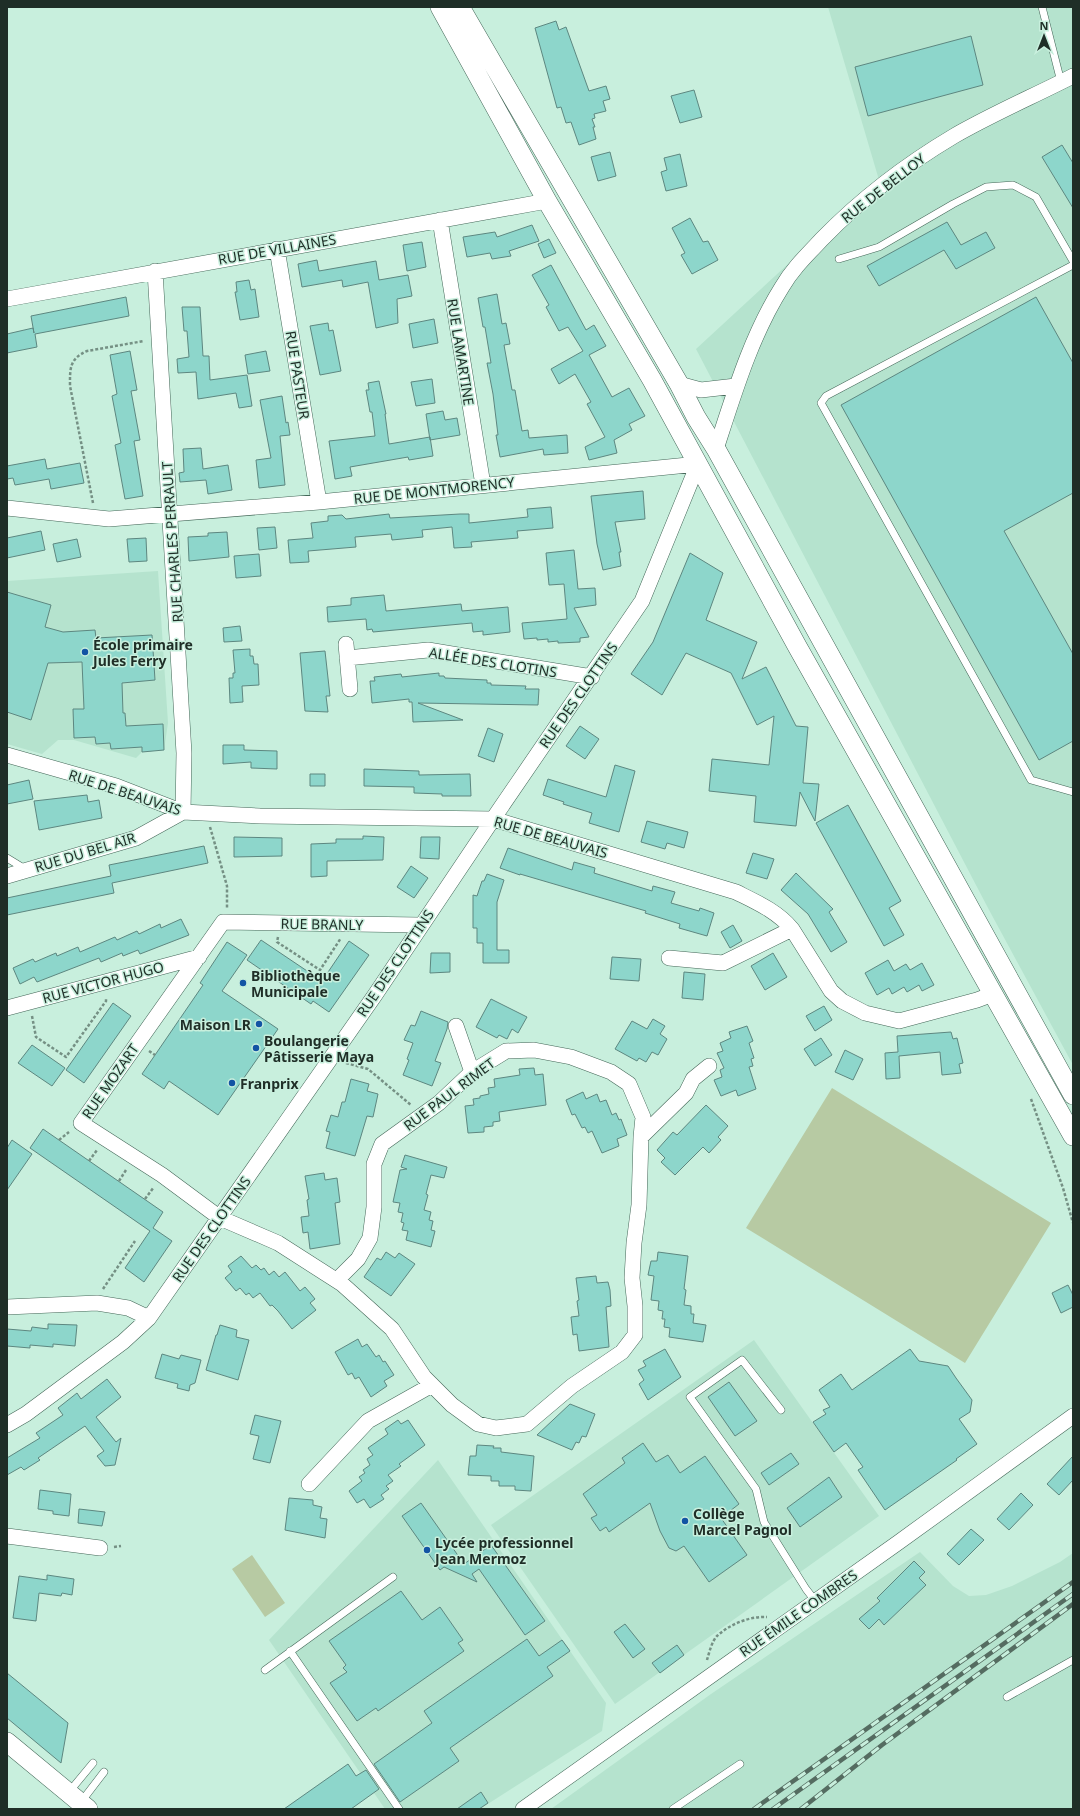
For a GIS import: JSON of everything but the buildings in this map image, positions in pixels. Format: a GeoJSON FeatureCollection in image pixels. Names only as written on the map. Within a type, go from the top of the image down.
{"type":"FeatureCollection","features":[{"type":"Feature","properties":{"kind":"street"},"geometry":{"type":"LineString","coordinates":[[440,7],[547,201],[652,380],[682,437],[707,456],[1073,1095]]}},
{"type":"Feature","properties":{"kind":"street"},"geometry":{"type":"LineString","coordinates":[[460,7],[679,384],[713,431],[707,456],[797,646],[1073,1136]]}},
{"type":"Feature","properties":{"kind":"street","name":"RUE DE BELLOY"},"geometry":{"type":"LineString","coordinates":[[713,431],[736,386],[761,327],[782,287],[796,266],[850,211],[911,165],[954,136],[1067,79]]}},
{"type":"Feature","properties":{"kind":"street","name":"RUE DE VILLAINES"},"geometry":{"type":"LineString","coordinates":[[7,299],[547,201]]}},
{"type":"Feature","properties":{"kind":"street","name":"RUE LAMARTINE"},"geometry":{"type":"LineString","coordinates":[[440,220],[483,485]]}},
{"type":"Feature","properties":{"kind":"street","name":"RUE PASTEUR"},"geometry":{"type":"LineString","coordinates":[[277,249],[319,502]]}},
{"type":"Feature","properties":{"kind":"street","name":"RUE CHARLES PERRAULT"},"geometry":{"type":"LineString","coordinates":[[155,271],[184,753],[183,812]]}},
{"type":"Feature","properties":{"kind":"street"},"geometry":{"type":"LineString","coordinates":[[652,380],[683,416],[713,431]]}},
{"type":"Feature","properties":{"kind":"street"},"geometry":{"type":"LineString","coordinates":[[679,384],[701,390],[736,386]]}},
{"type":"Feature","properties":{"kind":"street","name":"RUE DE MONTMORENCY"},"geometry":{"type":"LineString","coordinates":[[7,508],[96,519],[170,515],[319,502],[483,485],[707,456]]}},
{"type":"Feature","properties":{"kind":"street","name":"RUE DES CLOTTINS"},"geometry":{"type":"LineString","coordinates":[[7,1425],[26,1414],[123,1342],[149,1318],[375,995],[492,819],[592,677],[642,601],[707,456]]}},
{"type":"Feature","properties":{"kind":"street","name":"ALLÉE DES CLOTINS"},"geometry":{"type":"LineString","coordinates":[[350,689],[347,652],[428,650],[592,677]]}},
{"type":"Feature","properties":{"kind":"street","name":"RUE DE BEAUVAIS"},"geometry":{"type":"LineString","coordinates":[[7,755],[116,786],[183,812],[260,816],[492,819],[736,892],[765,906],[787,922],[831,991],[842,1001],[865,1014],[899,1021],[994,994]]}},
{"type":"Feature","properties":{"kind":"street","name":"RUE DU BEL AIR"},"geometry":{"type":"LineString","coordinates":[[7,876],[136,838],[183,812]]}},
{"type":"Feature","properties":{"kind":"street","name":"RUE BRANLY"},"geometry":{"type":"LineString","coordinates":[[226,923],[420,926]]}},
{"type":"Feature","properties":{"kind":"street","name":"RUE MOZART"},"geometry":{"type":"LineString","coordinates":[[220,1218],[162,1176],[81,1123],[199,957],[226,923]]}},
{"type":"Feature","properties":{"kind":"street"},"geometry":{"type":"LineString","coordinates":[[669,958],[723,963],[792,929]]}},
{"type":"Feature","properties":{"kind":"street","name":"RUE VICTOR HUGO"},"geometry":{"type":"LineString","coordinates":[[7,1008],[199,957]]}},
{"type":"Feature","properties":{"kind":"street"},"geometry":{"type":"LineString","coordinates":[[456,1026],[472,1072]]}},
{"type":"Feature","properties":{"kind":"street","name":"RUE PAUL RIMET"},"geometry":{"type":"LineString","coordinates":[[220,1218],[278,1243],[337,1280],[392,1329],[424,1376],[432,1385],[452,1405],[478,1424],[496,1428],[527,1424],[572,1386],[622,1352],[635,1335],[635,1306],[632,1278],[634,1243],[640,1205],[641,1137],[643,1117],[629,1084],[611,1072],[571,1057],[534,1050],[506,1051],[472,1072],[439,1103],[382,1144],[374,1164],[374,1207],[370,1238],[358,1259],[337,1280]]}},
{"type":"Feature","properties":{"kind":"street"},"geometry":{"type":"LineString","coordinates":[[641,1137],[686,1093],[693,1079],[709,1066]]}},
{"type":"Feature","properties":{"kind":"street"},"geometry":{"type":"LineString","coordinates":[[7,1307],[92,1304],[128,1308],[149,1318]]}},
{"type":"Feature","properties":{"kind":"street"},"geometry":{"type":"LineString","coordinates":[[309,1484],[368,1421],[432,1385]]}},
{"type":"Feature","properties":{"kind":"street","name":"RUE ÉMILE COMBRES"},"geometry":{"type":"LineString","coordinates":[[523,1809],[712,1674],[816,1602],[1073,1416]]}},
{"type":"Feature","properties":{"kind":"street"},"geometry":{"type":"LineString","coordinates":[[7,1536],[100,1548]]}},
{"type":"Feature","properties":{"kind":"street"},"geometry":{"type":"LineString","coordinates":[[7,1742],[79,1801]]}},
{"type":"Feature","properties":{"kind":"lane"},"geometry":{"type":"LineString","coordinates":[[1042,7],[1067,79]]}},
{"type":"Feature","properties":{"kind":"lane"},"geometry":{"type":"LineString","coordinates":[[839,259],[879,247],[953,204],[986,187],[1014,185],[1036,197],[1073,261]]}},
{"type":"Feature","properties":{"kind":"lane"},"geometry":{"type":"LineString","coordinates":[[1073,265],[826,396],[820,403],[1031,780],[1073,792]]}},
{"type":"Feature","properties":{"kind":"lane"},"geometry":{"type":"LineString","coordinates":[[7,858],[27,870]]}},
{"type":"Feature","properties":{"kind":"lane"},"geometry":{"type":"LineString","coordinates":[[781,1410],[742,1360],[690,1397],[756,1489],[764,1522],[806,1589],[816,1602]]}},
{"type":"Feature","properties":{"kind":"lane"},"geometry":{"type":"LineString","coordinates":[[265,1670],[393,1577]]}},
{"type":"Feature","properties":{"kind":"lane"},"geometry":{"type":"LineString","coordinates":[[290,1651],[399,1809]]}},
{"type":"Feature","properties":{"kind":"lane"},"geometry":{"type":"LineString","coordinates":[[1007,1697],[1073,1660]]}},
{"type":"Feature","properties":{"kind":"lane"},"geometry":{"type":"LineString","coordinates":[[79,1801],[92,1763]]}},
{"type":"Feature","properties":{"kind":"lane"},"geometry":{"type":"LineString","coordinates":[[673,1809],[740,1764]]}},
{"type":"Feature","properties":{"kind":"lane"},"geometry":{"type":"LineString","coordinates":[[79,1801],[104,1772]]}},
{"type":"Feature","properties":{"kind":"path"},"geometry":{"type":"LineString","coordinates":[[96,519],[70,386],[70,366],[78,355],[86,351],[160,339]]}},
{"type":"Feature","properties":{"kind":"path"},"geometry":{"type":"LineString","coordinates":[[206,814],[227,886],[226,923]]}},
{"type":"Feature","properties":{"kind":"path"},"geometry":{"type":"LineString","coordinates":[[278,924],[277,942],[320,970],[350,925]]}},
{"type":"Feature","properties":{"kind":"path"},"geometry":{"type":"LineString","coordinates":[[30,1002],[36,1037],[66,1057],[106,1001],[102,982]]}},
{"type":"Feature","properties":{"kind":"path"},"geometry":{"type":"LineString","coordinates":[[330,1058],[368,1069],[423,1114]]}},
{"type":"Feature","properties":{"kind":"path"},"geometry":{"type":"LineString","coordinates":[[1028,1092],[1063,1188],[1073,1223]]}},
{"type":"Feature","properties":{"kind":"path"},"geometry":{"type":"LineString","coordinates":[[92,1304],[135,1241]]}},
{"type":"Feature","properties":{"kind":"path"},"geometry":{"type":"LineString","coordinates":[[712,1674],[707,1666],[707,1659],[716,1637],[727,1629],[756,1616],[775,1618],[782,1625]]}},
{"type":"Feature","properties":{"kind":"shaded area"},"geometry":{"type":"Polygon","coordinates":[[[828,7],[1073,7],[1073,1065],[988,908],[696,349],[879,180],[828,7]]]}},
{"type":"Feature","properties":{"kind":"shaded area","name":"École primaire Jules Ferry"},"geometry":{"type":"Polygon","coordinates":[[[158,571],[168,723],[164,750],[142,752],[136,758],[74,740],[58,740],[42,754],[7,744],[7,581],[158,571]]]}},
{"type":"Feature","properties":{"kind":"shaded area"},"geometry":{"type":"Polygon","coordinates":[[[832,1088],[1051,1223],[965,1363],[746,1228],[832,1088]]]}},
{"type":"Feature","properties":{"kind":"shaded area","name":"Collège Marcel Pagnol"},"geometry":{"type":"Polygon","coordinates":[[[754,1340],[879,1516],[615,1704],[491,1525],[754,1340]]]}},
{"type":"Feature","properties":{"kind":"shaded area","name":"Lycée professionnel Jean Mermoz"},"geometry":{"type":"Polygon","coordinates":[[[438,1460],[606,1703],[602,1731],[480,1809],[385,1809],[269,1640],[438,1460]]]}},
{"type":"Feature","properties":{"kind":"shaded area"},"geometry":{"type":"Polygon","coordinates":[[[920,1552],[953,1586],[969,1596],[986,1595],[1012,1586],[1060,1562],[1073,1553],[1073,1809],[551,1809],[711,1694],[920,1552]]]}},
{"type":"Feature","properties":{"kind":"shaded area"},"geometry":{"type":"Polygon","coordinates":[[[252,1555],[285,1603],[265,1617],[232,1569],[252,1555]]]}},
{"type":"Feature","properties":{"kind":"railway"},"geometry":{"type":"LineString","coordinates":[[754,1809],[1073,1582]]}},
{"type":"Feature","properties":{"kind":"railway"},"geometry":{"type":"LineString","coordinates":[[773,1809],[1073,1594]]}},
{"type":"Feature","properties":{"kind":"railway"},"geometry":{"type":"LineString","coordinates":[[801,1809],[882,1745],[1073,1604]]}},
{"type":"Feature","properties":{"kind":"place","name":"École primaire Jules Ferry"},"geometry":{"type":"Point","coordinates":[85,652]}},
{"type":"Feature","properties":{"kind":"place","name":"Bibliothèque Municipale"},"geometry":{"type":"Point","coordinates":[243,983]}},
{"type":"Feature","properties":{"kind":"place","name":"Maison LR"},"geometry":{"type":"Point","coordinates":[259,1024]}},
{"type":"Feature","properties":{"kind":"place","name":"Boulangerie Pâtisserie Maya"},"geometry":{"type":"Point","coordinates":[256,1048]}},
{"type":"Feature","properties":{"kind":"place","name":"Franprix"},"geometry":{"type":"Point","coordinates":[232,1083]}},
{"type":"Feature","properties":{"kind":"place","name":"Collège Marcel Pagnol"},"geometry":{"type":"Point","coordinates":[685,1521]}},
{"type":"Feature","properties":{"kind":"place","name":"Lycée professionnel Jean Mermoz"},"geometry":{"type":"Point","coordinates":[427,1550]}}]}
